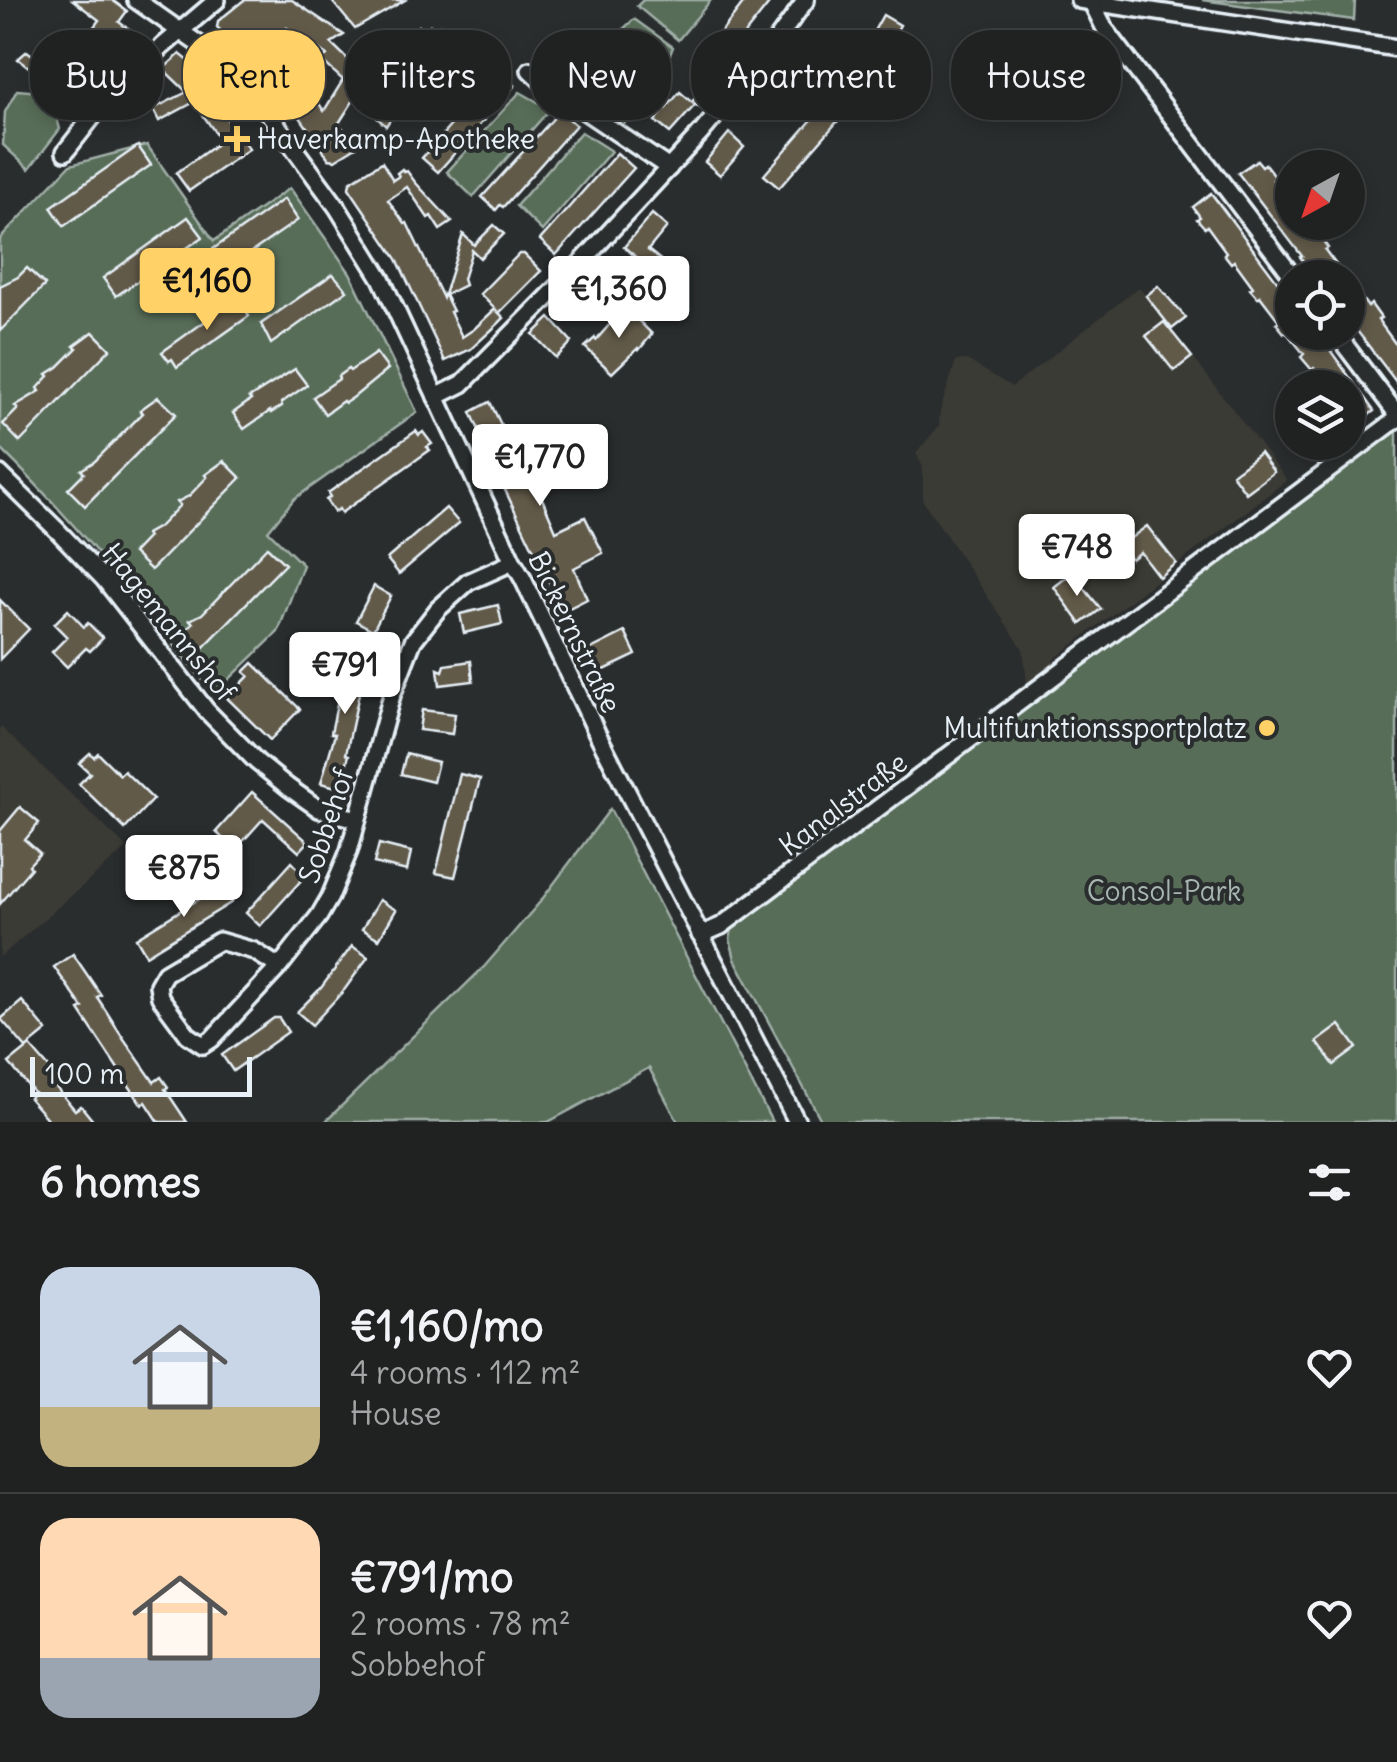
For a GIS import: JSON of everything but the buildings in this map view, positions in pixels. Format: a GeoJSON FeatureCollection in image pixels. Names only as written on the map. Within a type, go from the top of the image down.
{"type":"FeatureCollection","features":[{"type":"Feature","properties":{"kind":"street","name":"Bickernstraße"},"geometry":{"type":"LineString","coordinates":[[136,0],[182,30],[250,88],[315,176],[381,278],[512,562],[796,1122]]}},
{"type":"Feature","properties":{"kind":"street"},"geometry":{"type":"LineString","coordinates":[[65,152],[105,100],[218,0]]}},
{"type":"Feature","properties":{"kind":"street"},"geometry":{"type":"LineString","coordinates":[[436,396],[462,384],[669,168],[760,63],[806,0]]}},
{"type":"Feature","properties":{"kind":"street"},"geometry":{"type":"LineString","coordinates":[[1086,1],[1397,48]]}},
{"type":"Feature","properties":{"kind":"street"},"geometry":{"type":"LineString","coordinates":[[1086,1],[1280,260]]}},
{"type":"Feature","properties":{"kind":"street"},"geometry":{"type":"LineString","coordinates":[[530,70],[546,85],[669,168]]}},
{"type":"Feature","properties":{"kind":"street"},"geometry":{"type":"LineString","coordinates":[[1349,350],[1397,417]]}},
{"type":"Feature","properties":{"kind":"street","name":"Kanalstraße"},"geometry":{"type":"LineString","coordinates":[[700,934],[736,915],[1397,417]]}},
{"type":"Feature","properties":{"kind":"street","name":"Hagemannshof"},"geometry":{"type":"LineString","coordinates":[[0,474],[104,579],[206,711],[257,762],[319,809],[357,820]]}},
{"type":"Feature","properties":{"kind":"street","name":"Sobbehof"},"geometry":{"type":"LineString","coordinates":[[279,966],[254,951],[219,941],[165,973],[158,985],[160,997],[188,1034],[203,1045],[279,966],[330,897],[349,851],[392,694],[413,641],[438,609],[468,582],[512,562]]}},
{"type":"Feature","properties":{"kind":"shaded area"},"geometry":{"type":"Polygon","coordinates":[[[1139,287],[1287,480],[1027,684],[1023,649],[923,501],[923,467],[916,453],[939,426],[956,361],[967,360],[1012,387],[1139,287]]]}},
{"type":"Feature","properties":{"kind":"shaded area"},"geometry":{"type":"Polygon","coordinates":[[[0,726],[127,848],[0,957],[0,726]]]}},
{"type":"Feature","properties":{"kind":"green space"},"geometry":{"type":"Polygon","coordinates":[[[643,0],[711,0],[678,40],[671,30],[637,6],[643,0]]]}},
{"type":"Feature","properties":{"kind":"green space"},"geometry":{"type":"Polygon","coordinates":[[[1202,0],[1355,0],[1354,20],[1202,0]]]}},
{"type":"Feature","properties":{"kind":"green space"},"geometry":{"type":"Polygon","coordinates":[[[634,19],[649,30],[622,30],[634,19]]]}},
{"type":"Feature","properties":{"kind":"green space"},"geometry":{"type":"Polygon","coordinates":[[[17,90],[30,91],[30,120],[57,120],[60,129],[29,169],[3,145],[5,112],[17,90]]]}},
{"type":"Feature","properties":{"kind":"green space"},"geometry":{"type":"Polygon","coordinates":[[[520,92],[531,98],[531,120],[540,120],[473,197],[447,172],[494,120],[511,120],[511,102],[520,92]]]}},
{"type":"Feature","properties":{"kind":"green space"},"geometry":{"type":"Polygon","coordinates":[[[581,132],[611,151],[542,231],[516,206],[581,132]]]}},
{"type":"Feature","properties":{"kind":"green space"},"geometry":{"type":"Polygon","coordinates":[[[147,145],[214,241],[290,188],[350,273],[417,412],[294,499],[268,531],[303,565],[278,632],[214,694],[84,537],[0,448],[0,239],[70,165],[147,145]]]}},
{"type":"Feature","properties":{"kind":"green space","name":"Consol-Park"},"geometry":{"type":"Polygon","coordinates":[[[1397,427],[1397,1120],[822,1122],[735,959],[732,929],[1353,460],[1365,460],[1365,451],[1397,427]]]}},
{"type":"Feature","properties":{"kind":"green space"},"geometry":{"type":"Polygon","coordinates":[[[610,809],[772,1122],[678,1122],[649,1068],[548,1122],[325,1122],[484,967],[540,902],[610,809]]]}},
{"type":"Feature","properties":{"kind":"place","name":"Haverkamp-Apotheke"},"geometry":{"type":"Point","coordinates":[237,139]}},
{"type":"Feature","properties":{"kind":"place","name":"Multifunktionssportplatz"},"geometry":{"type":"Point","coordinates":[1267,728]}}]}
